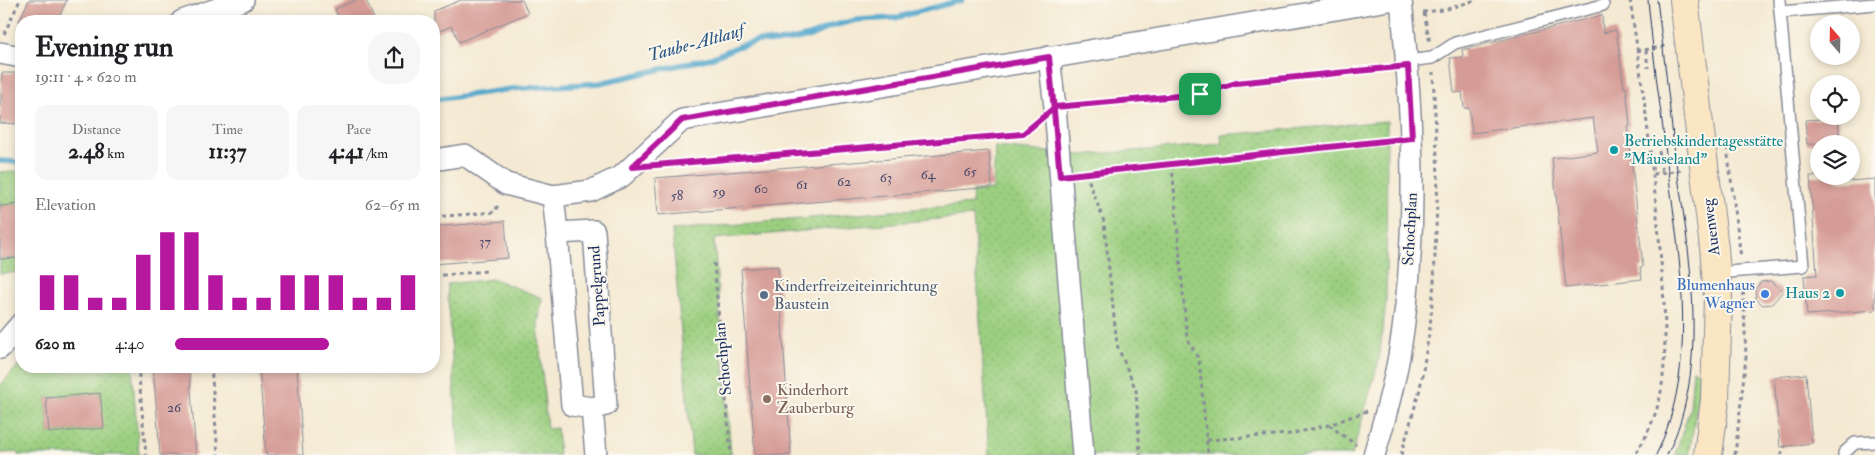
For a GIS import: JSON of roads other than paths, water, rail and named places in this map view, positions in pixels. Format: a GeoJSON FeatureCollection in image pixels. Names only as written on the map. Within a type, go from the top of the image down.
{"type":"FeatureCollection","features":[{"type":"Feature","properties":{"kind":"main road","name":"Auenweg"},"geometry":{"type":"LineString","coordinates":[[1684,0],[1718,297],[1715,400],[1708,455]]}},
{"type":"Feature","properties":{"kind":"street"},"geometry":{"type":"LineString","coordinates":[[199,15],[243,0]]}},
{"type":"Feature","properties":{"kind":"street"},"geometry":{"type":"LineString","coordinates":[[440,159],[465,155],[506,184],[553,196],[591,191],[622,176],[682,120],[1389,0]]}},
{"type":"Feature","properties":{"kind":"street","name":"Schochplan"},"geometry":{"type":"LineString","coordinates":[[1374,455],[1392,393],[1406,308],[1412,197],[1412,138],[1408,61],[1409,4]]}},
{"type":"Feature","properties":{"kind":"street"},"geometry":{"type":"LineString","coordinates":[[0,53],[15,56]]}},
{"type":"Feature","properties":{"kind":"street"},"geometry":{"type":"LineString","coordinates":[[1049,57],[1055,107],[1083,455]]}},
{"type":"Feature","properties":{"kind":"street"},"geometry":{"type":"LineString","coordinates":[[553,196],[572,404],[592,408],[596,455]]}},
{"type":"Feature","properties":{"kind":"street","name":"Pappelgrund"},"geometry":{"type":"LineString","coordinates":[[557,234],[594,231],[606,405],[592,408]]}},
{"type":"Feature","properties":{"kind":"street"},"geometry":{"type":"LineString","coordinates":[[0,348],[15,331]]}},
{"type":"Feature","properties":{"kind":"lane"},"geometry":{"type":"LineString","coordinates":[[1716,273],[1803,266],[1780,6],[1875,4]]}},
{"type":"Feature","properties":{"kind":"lane"},"geometry":{"type":"LineString","coordinates":[[1408,61],[1432,58],[1454,43],[1602,5]]}},
{"type":"Feature","properties":{"kind":"lane"},"geometry":{"type":"LineString","coordinates":[[1844,455],[1855,443],[1875,442]]}},
{"type":"Feature","properties":{"kind":"waterway","name":"Taube-Altlauf"},"geometry":{"type":"LineString","coordinates":[[440,99],[511,89],[600,83],[711,58],[739,46],[758,41],[781,42],[810,36],[832,26],[856,20],[895,18],[962,0]]}},
{"type":"Feature","properties":{"kind":"waterway","name":"Taube-Altlauf"},"geometry":{"type":"LineString","coordinates":[[0,161],[15,162]]}},
{"type":"Feature","properties":{"kind":"tram line"},"geometry":{"type":"LineString","coordinates":[[1648,0],[1677,236],[1682,311],[1682,348],[1678,385],[1670,421],[1656,455]]}},
{"type":"Feature","properties":{"kind":"tram line"},"geometry":{"type":"LineString","coordinates":[[1657,0],[1675,155],[1686,229],[1693,307],[1693,346],[1689,384],[1681,420],[1667,455]]}},
{"type":"Feature","properties":{"kind":"place","name":"Betriebskindertagesstätte \"Mäuseland\""},"geometry":{"type":"Point","coordinates":[1614,150]}},
{"type":"Feature","properties":{"kind":"place","name":"Haus 2"},"geometry":{"type":"Point","coordinates":[1840,293]}},
{"type":"Feature","properties":{"kind":"place","name":"Blumenhaus Wagner"},"geometry":{"type":"Point","coordinates":[1765,294]}},
{"type":"Feature","properties":{"kind":"place","name":"Kinderfreizeiteinrichtung Baustein"},"geometry":{"type":"Point","coordinates":[764,295]}},
{"type":"Feature","properties":{"kind":"place","name":"Kinderhort Zauberburg"},"geometry":{"type":"Point","coordinates":[767,399]}}]}
